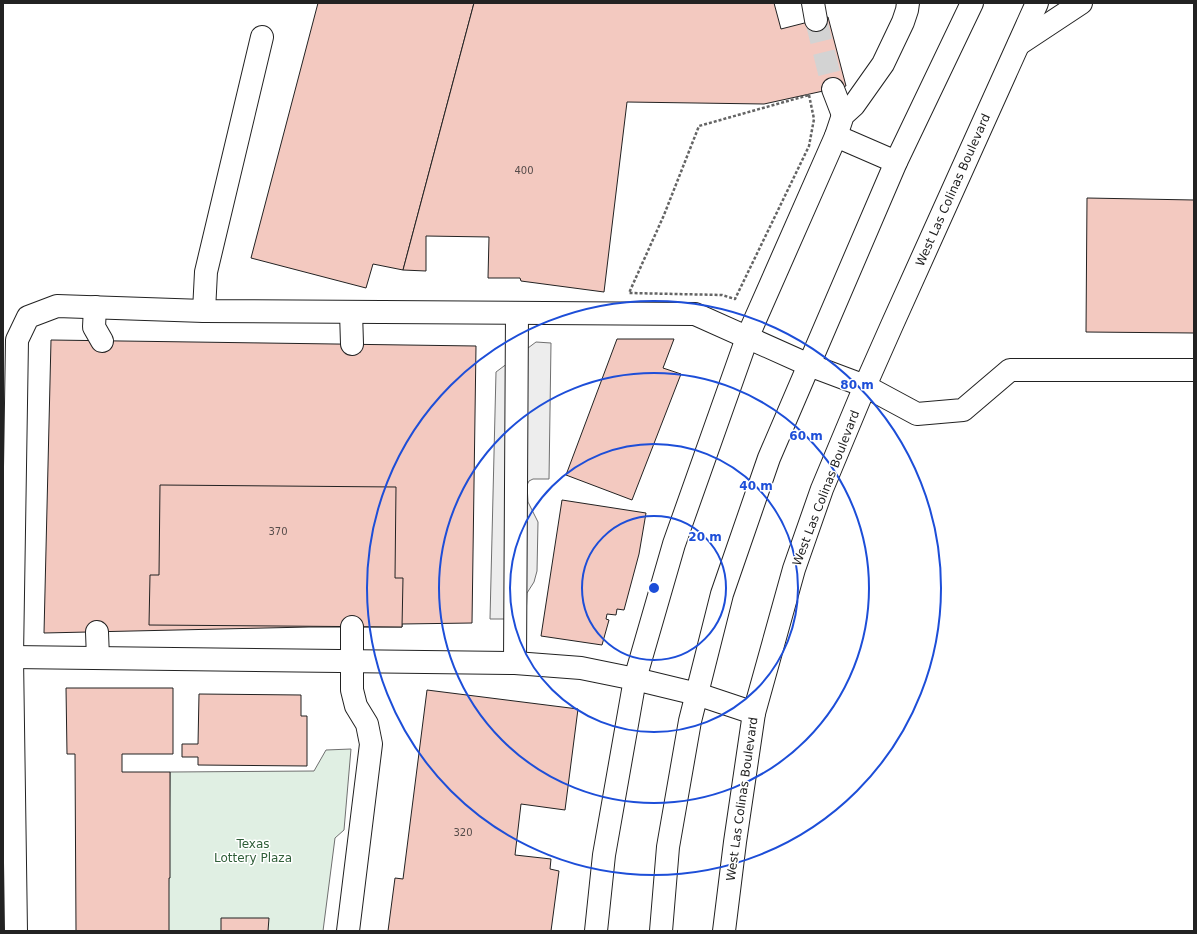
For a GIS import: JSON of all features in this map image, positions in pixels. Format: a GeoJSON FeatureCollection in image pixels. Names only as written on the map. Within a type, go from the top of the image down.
{"type":"FeatureCollection","features":[{"type":"Feature","properties":{"kind":"main road"},"geometry":{"type":"LineString","coordinates":[[596,931],[604,855],[635,679],[674,544],[747,338],[836,136],[843,115],[854,105],[884,64],[903,22],[908,3]]}},
{"type":"Feature","properties":{"kind":"main road"},"geometry":{"type":"LineString","coordinates":[[661,931],[668,847],[690,721],[722,594],[769,458],[896,162],[972,3]]}},
{"type":"Feature","properties":{"kind":"main road","name":"West Las Colinas Boulevard"},"geometry":{"type":"LineString","coordinates":[[724,931],[735,842],[754,713],[794,568],[822,489],[865,386],[1037,3]]}},
{"type":"Feature","properties":{"kind":"main road"},"geometry":{"type":"LineString","coordinates":[[1019,44],[1081,3]]}},
{"type":"Feature","properties":{"kind":"main road"},"geometry":{"type":"LineString","coordinates":[[204,312],[206,272],[262,37]]}},
{"type":"Feature","properties":{"kind":"main road"},"geometry":{"type":"LineString","coordinates":[[833,89],[843,115]]}},
{"type":"Feature","properties":{"kind":"main road"},"geometry":{"type":"LineString","coordinates":[[836,136],[896,162]]}},
{"type":"Feature","properties":{"kind":"main road"},"geometry":{"type":"LineString","coordinates":[[16,931],[12,657],[17,340],[28,317],[57,306],[93,329],[204,312],[695,314],[809,365],[865,386],[917,414],[963,410],[1010,370],[1194,370]]}},
{"type":"Feature","properties":{"kind":"main road"},"geometry":{"type":"LineString","coordinates":[[351,312],[352,344]]}},
{"type":"Feature","properties":{"kind":"main road"},"geometry":{"type":"LineString","coordinates":[[515,663],[517,313]]}},
{"type":"Feature","properties":{"kind":"main road"},"geometry":{"type":"LineString","coordinates":[[348,931],[371,744],[367,724],[356,706],[352,690],[352,627]]}},
{"type":"Feature","properties":{"kind":"main road"},"geometry":{"type":"LineString","coordinates":[[97,632],[98,658]]}},
{"type":"Feature","properties":{"kind":"main road"},"geometry":{"type":"LineString","coordinates":[[12,657],[515,663],[581,668],[635,679],[697,694],[754,713]]}},
{"type":"Feature","properties":{"kind":"path"},"geometry":{"type":"LineString","coordinates":[[809,95],[814,119],[809,146],[735,299],[722,295],[629,293],[664,215],[699,126],[809,95]]}},
{"type":"Feature","properties":{"kind":"green space","name":"Texas Lottery Plaza"},"geometry":{"type":"Polygon","coordinates":[[[351,749],[344,830],[335,838],[323,931],[168,931],[170,772],[314,771],[326,750],[351,749]]]}},
{"type":"Feature","properties":{"kind":"shaded area"},"geometry":{"type":"Polygon","coordinates":[[[536,342],[551,343],[549,479],[533,479],[529,481],[527,485],[528,502],[538,522],[537,571],[534,582],[527,593],[526,619],[490,619],[496,372],[536,342]]]}},
{"type":"Feature","properties":{"kind":"building"},"geometry":{"type":"Polygon","coordinates":[[[318,3],[474,3],[403,270],[373,264],[366,288],[251,258],[318,3]]]}},
{"type":"Feature","properties":{"kind":"building"},"geometry":{"type":"Polygon","coordinates":[[[474,3],[774,3],[781,29],[828,17],[846,86],[764,104],[627,102],[604,292],[521,281],[520,278],[488,278],[489,237],[426,236],[426,271],[403,270],[474,3]]]}},
{"type":"Feature","properties":{"kind":"building"},"geometry":{"type":"Polygon","coordinates":[[[1087,198],[1194,200],[1194,333],[1086,332],[1087,198]]]}},
{"type":"Feature","properties":{"kind":"building"},"geometry":{"type":"Polygon","coordinates":[[[617,339],[674,339],[663,368],[681,374],[632,500],[566,475],[617,339]]]}},
{"type":"Feature","properties":{"kind":"building"},"geometry":{"type":"Polygon","coordinates":[[[51,340],[476,346],[472,623],[402,624],[402,627],[309,627],[44,633],[51,340]]]}},
{"type":"Feature","properties":{"kind":"building"},"geometry":{"type":"Polygon","coordinates":[[[160,485],[396,487],[395,578],[403,578],[402,627],[149,625],[150,575],[159,575],[160,485]]]}},
{"type":"Feature","properties":{"kind":"building"},"geometry":{"type":"Polygon","coordinates":[[[562,500],[646,513],[639,554],[624,610],[617,609],[616,615],[607,614],[606,619],[609,620],[602,645],[541,636],[562,500]]]}},
{"type":"Feature","properties":{"kind":"building"},"geometry":{"type":"Polygon","coordinates":[[[66,688],[173,688],[173,754],[122,754],[122,772],[170,772],[169,931],[76,931],[75,754],[67,754],[66,688]]]}},
{"type":"Feature","properties":{"kind":"building"},"geometry":{"type":"Polygon","coordinates":[[[427,690],[578,709],[565,810],[521,804],[515,855],[551,859],[550,869],[559,871],[551,931],[388,931],[395,878],[403,879],[427,690]]]}},
{"type":"Feature","properties":{"kind":"building"},"geometry":{"type":"Polygon","coordinates":[[[199,694],[301,695],[301,716],[307,716],[307,766],[198,765],[198,757],[182,757],[182,744],[198,744],[199,694]]]}},
{"type":"Feature","properties":{"kind":"building"},"geometry":{"type":"Polygon","coordinates":[[[221,918],[269,918],[268,931],[221,931],[221,918]]]}},
{"type":"Feature","properties":{"kind":"tunnel"},"geometry":{"type":"LineString","coordinates":[[816,20],[833,89]]}}]}
